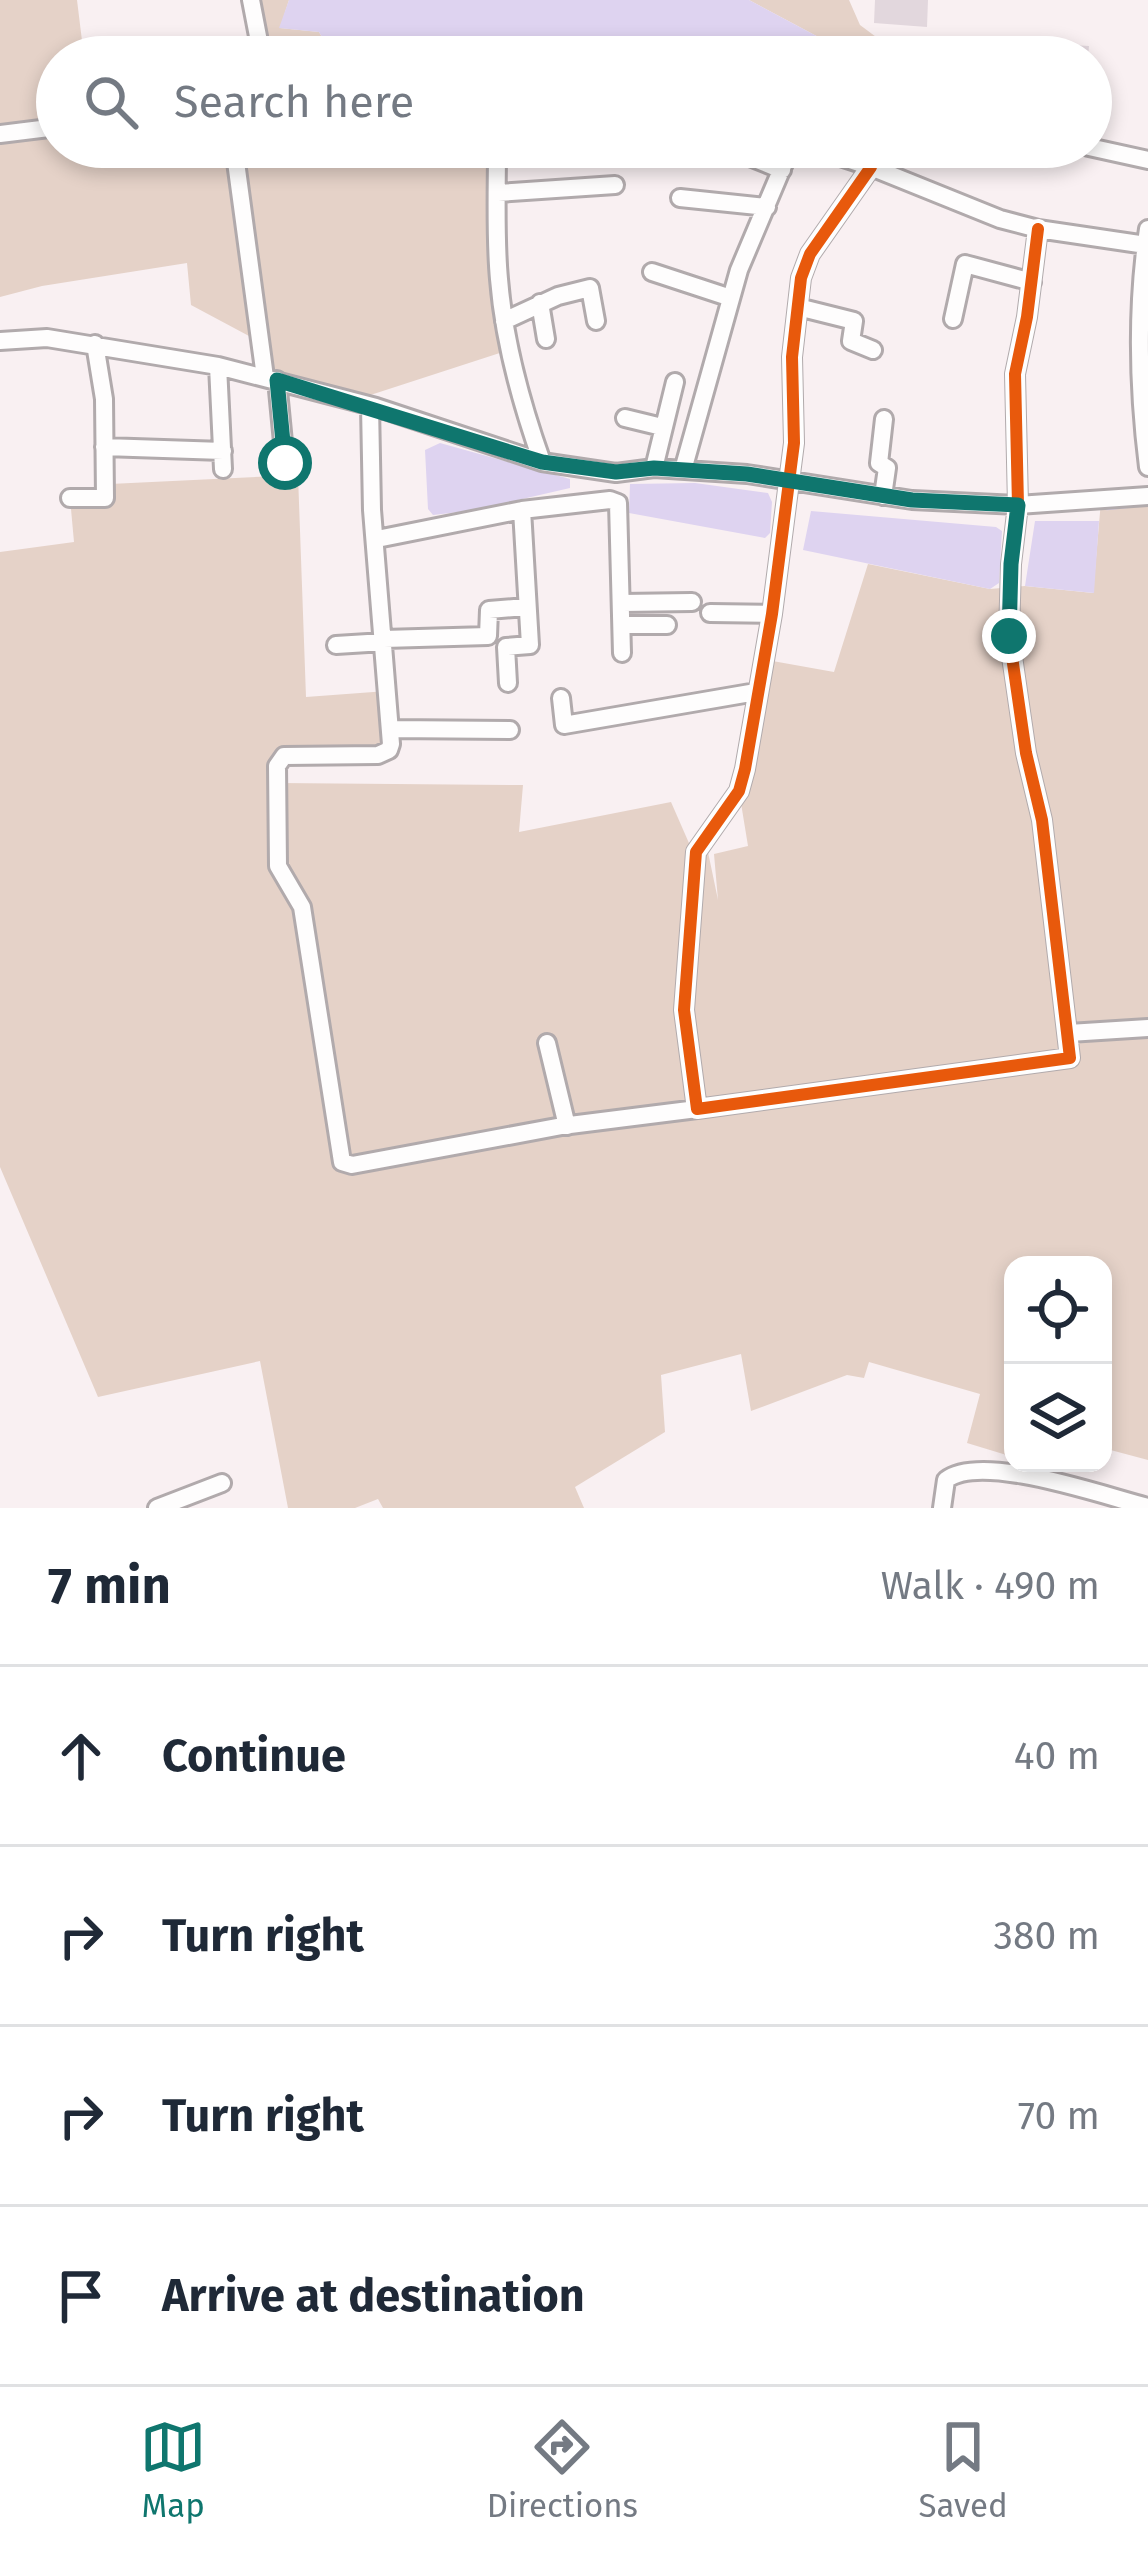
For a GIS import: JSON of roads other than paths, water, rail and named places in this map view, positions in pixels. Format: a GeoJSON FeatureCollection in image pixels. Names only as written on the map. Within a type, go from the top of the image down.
{"type":"FeatureCollection","features":[{"type":"Feature","properties":{"kind":"street"},"geometry":{"type":"LineString","coordinates":[[251,0],[258,36]]}},
{"type":"Feature","properties":{"kind":"street"},"geometry":{"type":"LineString","coordinates":[[0,134],[36,130]]}},
{"type":"Feature","properties":{"kind":"street"},"geometry":{"type":"LineString","coordinates":[[1112,152],[1148,160]]}},
{"type":"Feature","properties":{"kind":"street"},"geometry":{"type":"LineString","coordinates":[[237,168],[285,463]]}},
{"type":"Feature","properties":{"kind":"street"},"geometry":{"type":"LineString","coordinates":[[497,168],[498,274],[504,321],[542,462]]}},
{"type":"Feature","properties":{"kind":"street"},"geometry":{"type":"LineString","coordinates":[[683,470],[731,298],[782,170],[777,168]]}},
{"type":"Feature","properties":{"kind":"street"},"geometry":{"type":"LineString","coordinates":[[697,1109],[684,1010],[696,852],[739,790],[772,614],[794,443],[792,357],[801,278],[810,254],[871,168]]}},
{"type":"Feature","properties":{"kind":"street"},"geometry":{"type":"LineString","coordinates":[[874,168],[1000,219],[1038,229],[1147,237],[1143,352],[1148,467]]}},
{"type":"Feature","properties":{"kind":"street"},"geometry":{"type":"LineString","coordinates":[[497,193],[615,185]]}},
{"type":"Feature","properties":{"kind":"street"},"geometry":{"type":"LineString","coordinates":[[680,197],[766,207]]}},
{"type":"Feature","properties":{"kind":"street"},"geometry":{"type":"LineString","coordinates":[[370,406],[371,510],[391,744],[384,754],[284,756],[277,766],[278,866],[302,907],[342,1162],[352,1165],[567,1126],[1070,1058],[1043,832],[1009,636],[1018,505],[1015,374],[1038,229]]}},
{"type":"Feature","properties":{"kind":"street"},"geometry":{"type":"LineString","coordinates":[[953,319],[965,264],[1032,282]]}},
{"type":"Feature","properties":{"kind":"street"},"geometry":{"type":"LineString","coordinates":[[652,272],[731,298]]}},
{"type":"Feature","properties":{"kind":"street"},"geometry":{"type":"LineString","coordinates":[[504,321],[540,303],[590,288],[596,321]]}},
{"type":"Feature","properties":{"kind":"street"},"geometry":{"type":"LineString","coordinates":[[540,303],[546,339]]}},
{"type":"Feature","properties":{"kind":"street"},"geometry":{"type":"LineString","coordinates":[[798,307],[854,321],[850,341],[873,350]]}},
{"type":"Feature","properties":{"kind":"street"},"geometry":{"type":"LineString","coordinates":[[0,341],[47,338],[218,366],[370,406],[542,462],[616,472],[683,470],[884,496],[1018,505],[1148,496]]}},
{"type":"Feature","properties":{"kind":"street"},"geometry":{"type":"LineString","coordinates":[[70,498],[105,498],[102,380],[95,344]]}},
{"type":"Feature","properties":{"kind":"street"},"geometry":{"type":"LineString","coordinates":[[104,447],[223,460],[218,366]]}},
{"type":"Feature","properties":{"kind":"street"},"geometry":{"type":"LineString","coordinates":[[654,468],[676,382]]}},
{"type":"Feature","properties":{"kind":"street"},"geometry":{"type":"LineString","coordinates":[[625,418],[662,428]]}},
{"type":"Feature","properties":{"kind":"street"},"geometry":{"type":"LineString","coordinates":[[884,419],[879,463],[887,470],[884,496]]}},
{"type":"Feature","properties":{"kind":"street"},"geometry":{"type":"LineString","coordinates":[[616,472],[622,653]]}},
{"type":"Feature","properties":{"kind":"street"},"geometry":{"type":"LineString","coordinates":[[377,539],[521,510],[618,503]]}},
{"type":"Feature","properties":{"kind":"street"},"geometry":{"type":"LineString","coordinates":[[508,682],[506,647],[530,645],[521,510]]}},
{"type":"Feature","properties":{"kind":"street"},"geometry":{"type":"LineString","coordinates":[[622,603],[692,602]]}},
{"type":"Feature","properties":{"kind":"street"},"geometry":{"type":"LineString","coordinates":[[337,645],[488,636],[489,610],[526,608]]}},
{"type":"Feature","properties":{"kind":"street"},"geometry":{"type":"LineString","coordinates":[[710,613],[772,614]]}},
{"type":"Feature","properties":{"kind":"street"},"geometry":{"type":"LineString","coordinates":[[622,625],[667,625]]}},
{"type":"Feature","properties":{"kind":"street"},"geometry":{"type":"LineString","coordinates":[[561,698],[564,725],[756,692]]}},
{"type":"Feature","properties":{"kind":"street"},"geometry":{"type":"LineString","coordinates":[[390,729],[510,730]]}},
{"type":"Feature","properties":{"kind":"street"},"geometry":{"type":"LineString","coordinates":[[1069,1033],[1148,1028]]}},
{"type":"Feature","properties":{"kind":"street"},"geometry":{"type":"LineString","coordinates":[[547,1043],[567,1126]]}},
{"type":"Feature","properties":{"kind":"street"},"geometry":{"type":"LineString","coordinates":[[942,1508],[946,1480],[955,1472],[993,1470],[1148,1507]]}},
{"type":"Feature","properties":{"kind":"street"},"geometry":{"type":"LineString","coordinates":[[157,1508],[223,1483]]}},
{"type":"Feature","properties":{"kind":"waterway"},"geometry":{"type":"LineString","coordinates":[[1107,508],[1126,506]]}}]}
